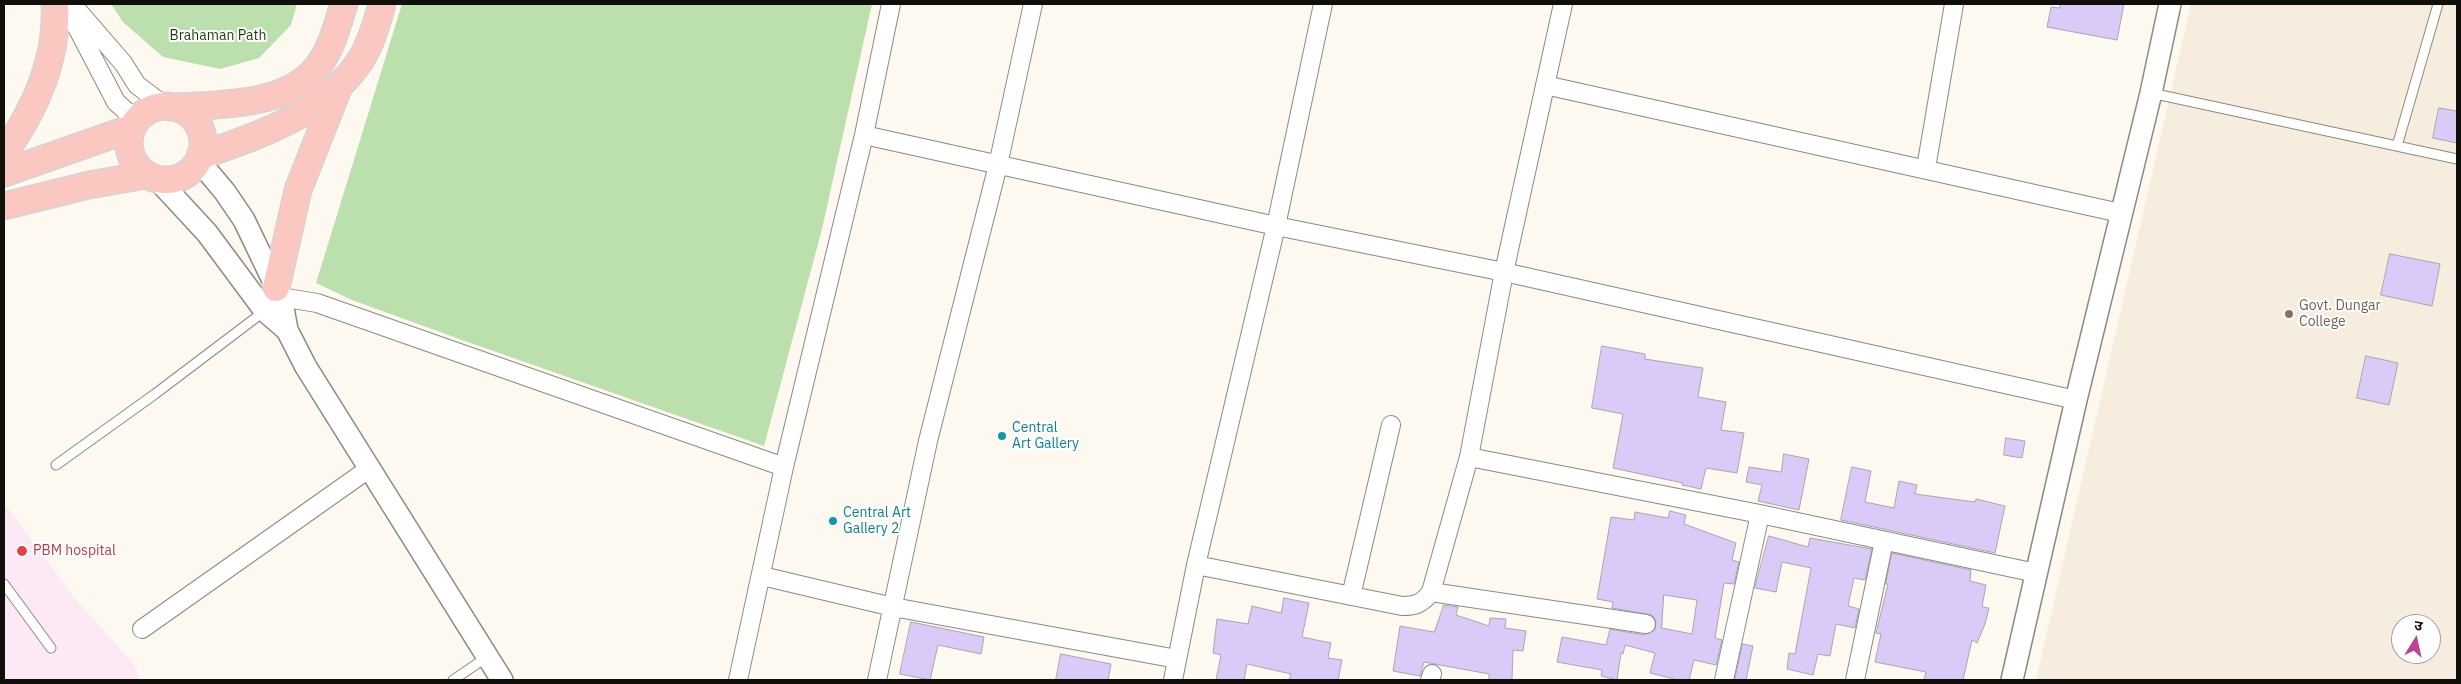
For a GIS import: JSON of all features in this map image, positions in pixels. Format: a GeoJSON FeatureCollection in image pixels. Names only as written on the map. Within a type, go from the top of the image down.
{"type":"FeatureCollection","features":[{"type":"Feature","properties":{"kind":"main road"},"geometry":{"type":"LineString","coordinates":[[4,153],[24,125],[42,85],[52,48],[56,18],[55,4]]}},
{"type":"Feature","properties":{"kind":"main road"},"geometry":{"type":"LineString","coordinates":[[4,173],[134,124],[144,113],[168,107],[242,103],[284,91],[301,82],[315,71],[327,53],[344,4]]}},
{"type":"Feature","properties":{"kind":"main road"},"geometry":{"type":"LineString","coordinates":[[274,299],[298,190],[340,86],[360,60],[375,28],[382,4]]}},
{"type":"Feature","properties":{"kind":"main road"},"geometry":{"type":"LineString","coordinates":[[4,206],[89,185],[152,177],[173,180],[184,176],[200,159],[246,140],[304,112],[340,86]]}},
{"type":"Feature","properties":{"kind":"main road"},"geometry":{"type":"LineString","coordinates":[[168,107],[186,112],[196,121],[203,137],[200,159]]}},
{"type":"Feature","properties":{"kind":"main road"},"geometry":{"type":"LineString","coordinates":[[134,124],[129,146],[132,158],[152,177]]}},
{"type":"Feature","properties":{"kind":"street"},"geometry":{"type":"LineString","coordinates":[[65,4],[116,102],[134,124]]}},
{"type":"Feature","properties":{"kind":"street"},"geometry":{"type":"LineString","coordinates":[[72,4],[123,62],[137,85],[168,107]]}},
{"type":"Feature","properties":{"kind":"street"},"geometry":{"type":"LineString","coordinates":[[738,680],[762,576],[784,467],[864,135],[891,4]]}},
{"type":"Feature","properties":{"kind":"street"},"geometry":{"type":"LineString","coordinates":[[877,680],[928,441],[998,165],[1033,4]]}},
{"type":"Feature","properties":{"kind":"street"},"geometry":{"type":"LineString","coordinates":[[1173,680],[1196,565],[1276,226],[1324,4]]}},
{"type":"Feature","properties":{"kind":"street"},"geometry":{"type":"LineString","coordinates":[[1196,565],[1402,606],[1415,606],[1425,600],[1431,592],[1469,457],[1504,272],[1563,4]]}},
{"type":"Feature","properties":{"kind":"street"},"geometry":{"type":"LineString","coordinates":[[1926,168],[1954,4]]}},
{"type":"Feature","properties":{"kind":"street"},"geometry":{"type":"LineString","coordinates":[[2012,680],[2120,213],[2151,93],[2170,4]]}},
{"type":"Feature","properties":{"kind":"street"},"geometry":{"type":"LineString","coordinates":[[1545,85],[1926,168],[2120,213]]}},
{"type":"Feature","properties":{"kind":"street"},"geometry":{"type":"LineString","coordinates":[[864,135],[1276,226],[1504,272],[2076,400]]}},
{"type":"Feature","properties":{"kind":"street"},"geometry":{"type":"LineString","coordinates":[[200,159],[244,220],[287,330],[306,366],[502,680]]}},
{"type":"Feature","properties":{"kind":"street"},"geometry":{"type":"LineString","coordinates":[[152,177],[274,299],[317,304],[784,467]]}},
{"type":"Feature","properties":{"kind":"street"},"geometry":{"type":"LineString","coordinates":[[1351,596],[1391,424]]}},
{"type":"Feature","properties":{"kind":"street"},"geometry":{"type":"LineString","coordinates":[[1469,457],[1760,514],[2036,573]]}},
{"type":"Feature","properties":{"kind":"street"},"geometry":{"type":"LineString","coordinates":[[142,630],[370,468]]}},
{"type":"Feature","properties":{"kind":"street"},"geometry":{"type":"LineString","coordinates":[[1724,680],[1760,514]]}},
{"type":"Feature","properties":{"kind":"street"},"geometry":{"type":"LineString","coordinates":[[1855,680],[1884,541]]}},
{"type":"Feature","properties":{"kind":"street"},"geometry":{"type":"LineString","coordinates":[[762,576],[893,607],[1177,660]]}},
{"type":"Feature","properties":{"kind":"street"},"geometry":{"type":"LineString","coordinates":[[1431,592],[1646,624]]}},
{"type":"Feature","properties":{"kind":"lane"},"geometry":{"type":"LineString","coordinates":[[2397,146],[2438,4]]}},
{"type":"Feature","properties":{"kind":"lane"},"geometry":{"type":"LineString","coordinates":[[2151,93],[2457,159]]}},
{"type":"Feature","properties":{"kind":"lane"},"geometry":{"type":"LineString","coordinates":[[56,465],[155,394],[274,299]]}},
{"type":"Feature","properties":{"kind":"lane"},"geometry":{"type":"LineString","coordinates":[[4,584],[51,648]]}},
{"type":"Feature","properties":{"kind":"lane"},"geometry":{"type":"LineString","coordinates":[[453,680],[487,657]]}},
{"type":"Feature","properties":{"kind":"shaded area","name":"Govt. Dungar College"},"geometry":{"type":"Polygon","coordinates":[[[2191,4],[2457,4],[2457,680],[2036,680],[2191,4]]]}},
{"type":"Feature","properties":{"kind":"shaded area","name":"PBM hospital"},"geometry":{"type":"Polygon","coordinates":[[[4,503],[75,599],[133,663],[141,680],[4,680],[4,503]]]}},
{"type":"Feature","properties":{"kind":"green space","name":"Brahaman Path"},"geometry":{"type":"Polygon","coordinates":[[[111,4],[297,4],[291,25],[259,58],[220,69],[163,57],[123,22],[111,4]]]}},
{"type":"Feature","properties":{"kind":"green space"},"geometry":{"type":"Polygon","coordinates":[[[402,4],[872,4],[822,229],[764,446],[352,300],[316,283],[402,4]]]}},
{"type":"Feature","properties":{"kind":"building"},"geometry":{"type":"Polygon","coordinates":[[[2060,4],[2124,4],[2117,40],[2047,27],[2051,7],[2060,8],[2060,4]]]}},
{"type":"Feature","properties":{"kind":"building"},"geometry":{"type":"Polygon","coordinates":[[[2439,108],[2457,111],[2457,143],[2433,138],[2439,108]]]}},
{"type":"Feature","properties":{"kind":"building"},"geometry":{"type":"Polygon","coordinates":[[[2390,254],[2440,264],[2432,306],[2381,295],[2390,254]]]}},
{"type":"Feature","properties":{"kind":"building"},"geometry":{"type":"Polygon","coordinates":[[[1602,346],[1645,354],[1645,359],[1703,368],[1698,397],[1726,402],[1721,430],[1744,433],[1737,473],[1706,468],[1701,489],[1682,485],[1683,483],[1613,468],[1623,414],[1592,408],[1602,346]]]}},
{"type":"Feature","properties":{"kind":"building"},"geometry":{"type":"Polygon","coordinates":[[[2366,356],[2398,363],[2389,405],[2357,398],[2366,356]]]}},
{"type":"Feature","properties":{"kind":"building"},"geometry":{"type":"Polygon","coordinates":[[[2006,438],[2025,441],[2022,458],[2004,455],[2006,438]]]}},
{"type":"Feature","properties":{"kind":"building"},"geometry":{"type":"Polygon","coordinates":[[[1784,454],[1809,459],[1799,510],[1758,501],[1762,485],[1746,482],[1749,467],[1781,472],[1784,454]]]}},
{"type":"Feature","properties":{"kind":"building"},"geometry":{"type":"Polygon","coordinates":[[[1852,467],[1871,471],[1865,502],[1894,508],[1899,481],[1917,485],[1915,494],[1975,502],[1976,499],[2005,506],[1995,553],[1841,520],[1852,467]]]}},
{"type":"Feature","properties":{"kind":"building"},"geometry":{"type":"Polygon","coordinates":[[[1670,511],[1686,515],[1684,524],[1736,543],[1732,560],[1739,562],[1734,584],[1724,583],[1715,638],[1722,640],[1716,665],[1694,660],[1689,680],[1678,680],[1650,673],[1655,653],[1625,645],[1623,654],[1621,653],[1617,680],[1601,676],[1602,670],[1557,662],[1562,637],[1606,645],[1610,629],[1644,635],[1655,630],[1656,621],[1652,615],[1612,608],[1613,602],[1597,599],[1611,517],[1634,520],[1635,512],[1668,518],[1670,511]],[[1664,595],[1662,628],[1692,634],[1697,600],[1664,595]]]}},
{"type":"Feature","properties":{"kind":"building"},"geometry":{"type":"Polygon","coordinates":[[[1769,536],[1808,547],[1810,538],[1872,549],[1865,580],[1854,578],[1848,606],[1859,609],[1855,628],[1836,624],[1830,656],[1818,654],[1813,675],[1787,669],[1789,653],[1795,654],[1811,568],[1782,562],[1776,592],[1755,588],[1769,536]]]}},
{"type":"Feature","properties":{"kind":"building"},"geometry":{"type":"Polygon","coordinates":[[[1892,553],[1971,570],[1970,581],[1986,585],[1982,607],[1989,608],[1977,643],[1972,640],[1963,680],[1924,680],[1926,672],[1875,662],[1881,634],[1876,633],[1888,584],[1886,584],[1892,553]]]}},
{"type":"Feature","properties":{"kind":"building"},"geometry":{"type":"Polygon","coordinates":[[[1284,598],[1309,603],[1302,637],[1331,643],[1328,658],[1342,660],[1338,680],[1289,680],[1291,674],[1247,664],[1244,680],[1216,680],[1221,655],[1213,653],[1217,619],[1248,624],[1252,606],[1281,613],[1284,598]]]}},
{"type":"Feature","properties":{"kind":"building"},"geometry":{"type":"Polygon","coordinates":[[[1444,605],[1458,607],[1456,615],[1489,626],[1490,618],[1506,619],[1505,628],[1526,631],[1523,651],[1513,650],[1512,680],[1489,680],[1489,674],[1424,662],[1420,676],[1393,671],[1400,626],[1434,632],[1444,605]]]}},
{"type":"Feature","properties":{"kind":"building"},"geometry":{"type":"Polygon","coordinates":[[[911,622],[984,637],[981,654],[938,645],[930,680],[900,674],[911,622]]]}},
{"type":"Feature","properties":{"kind":"building"},"geometry":{"type":"Polygon","coordinates":[[[1743,644],[1753,646],[1746,680],[1735,680],[1743,644]]]}},
{"type":"Feature","properties":{"kind":"building"},"geometry":{"type":"Polygon","coordinates":[[[1061,654],[1111,664],[1108,680],[1056,680],[1061,654]]]}},
{"type":"Feature","properties":{"kind":"place","name":"Govt. Dungar College"},"geometry":{"type":"Point","coordinates":[2289,314]}},
{"type":"Feature","properties":{"kind":"place","name":"Central Art Gallery"},"geometry":{"type":"Point","coordinates":[1002,436]}},
{"type":"Feature","properties":{"kind":"place","name":"Central Art Gallery 2"},"geometry":{"type":"Point","coordinates":[833,521]}},
{"type":"Feature","properties":{"kind":"place","name":"PBM hospital"},"geometry":{"type":"Point","coordinates":[22,551]}}]}
